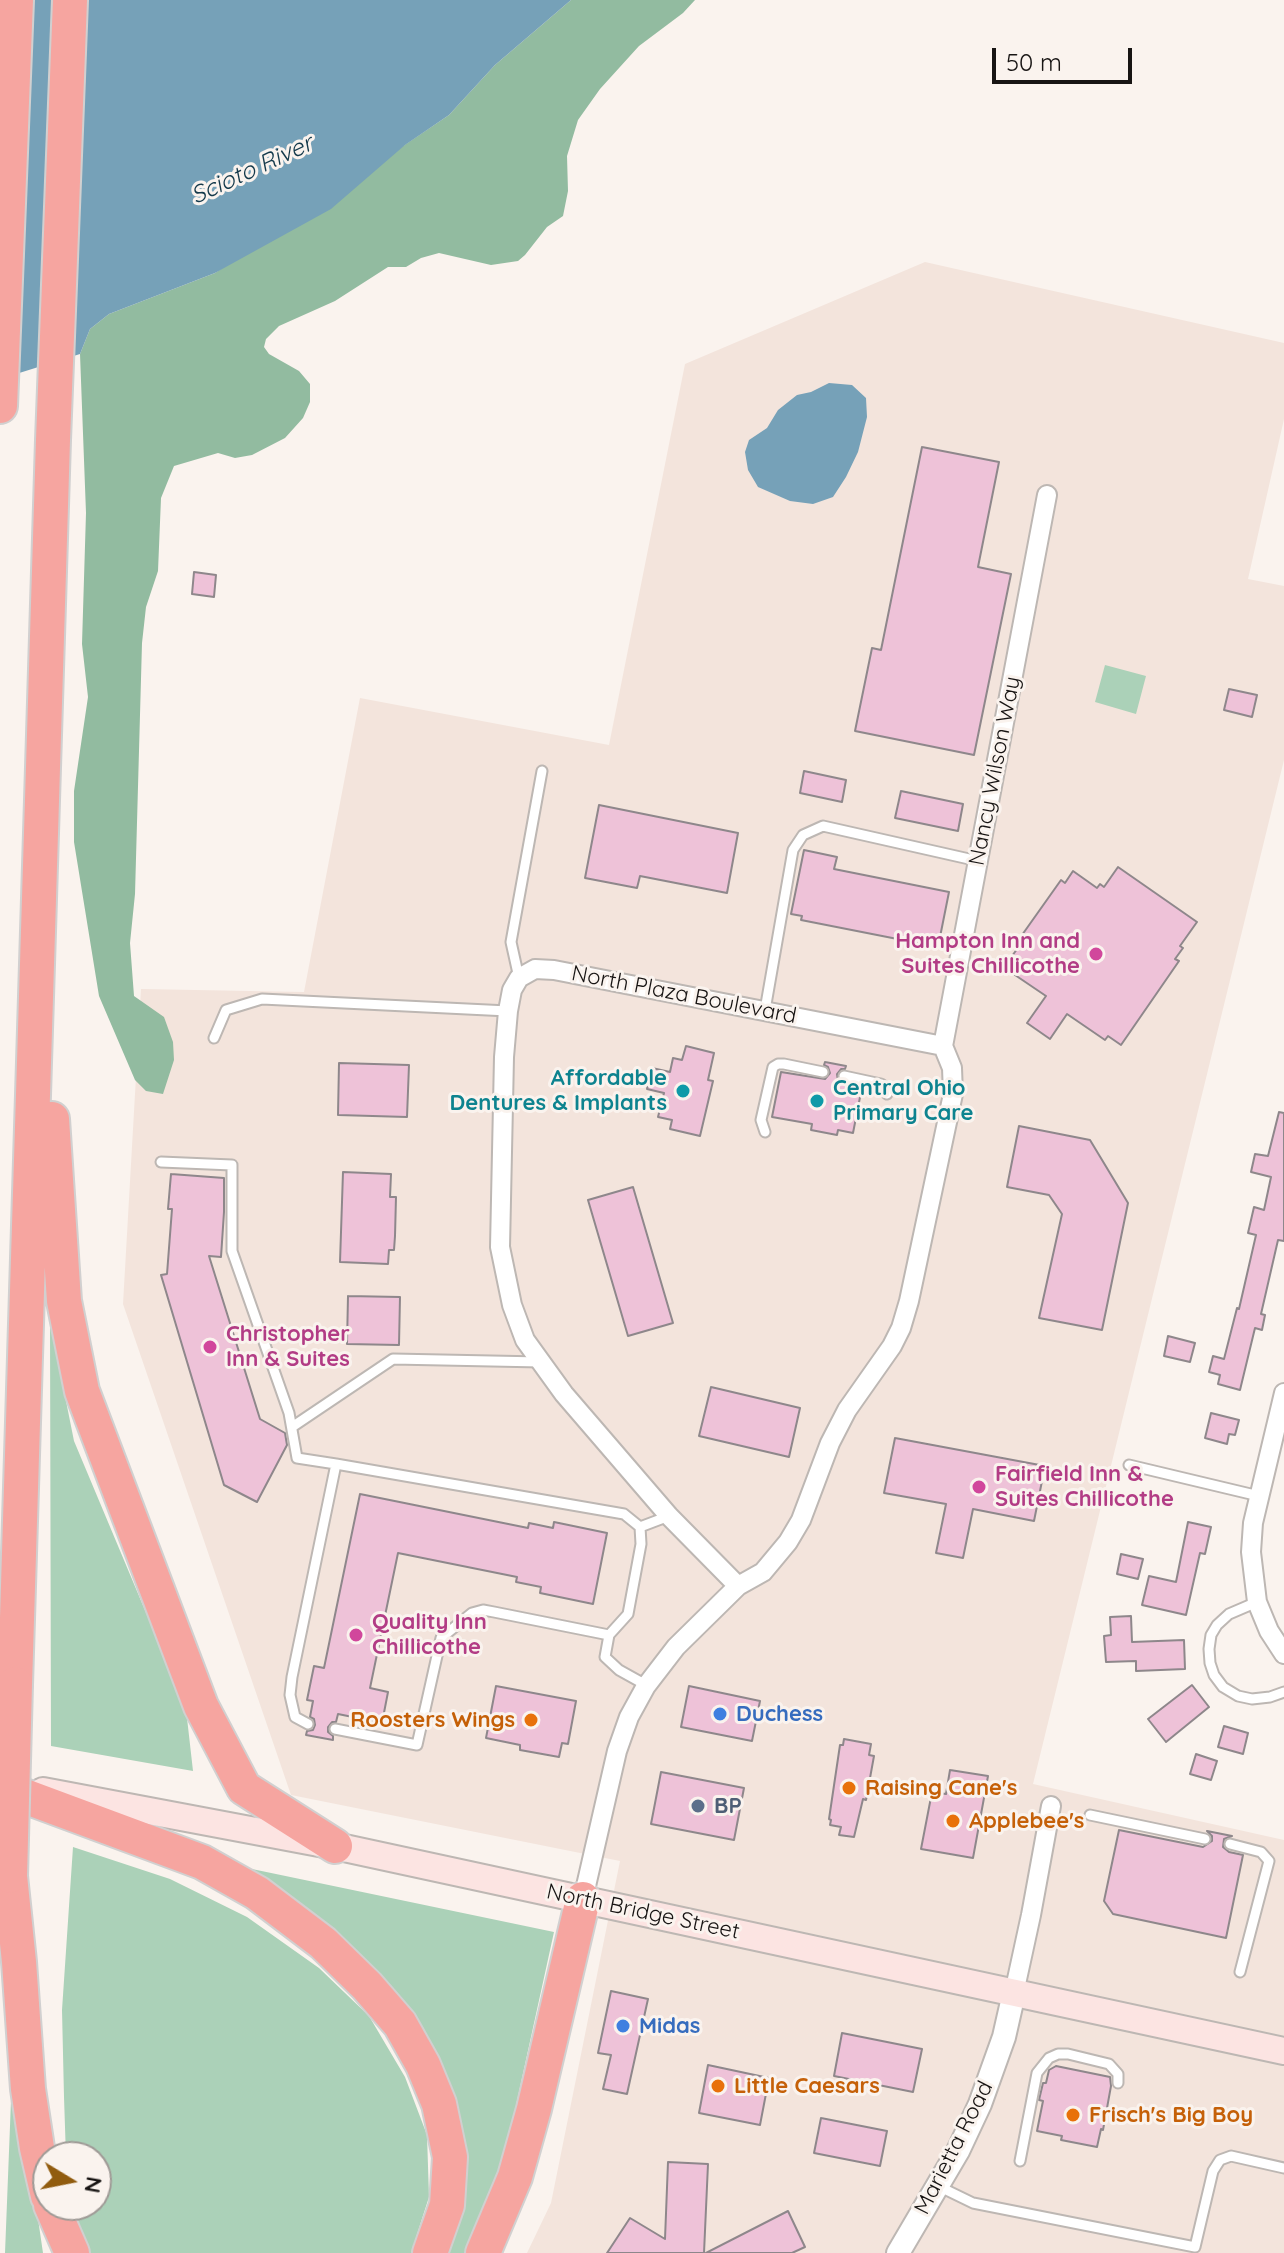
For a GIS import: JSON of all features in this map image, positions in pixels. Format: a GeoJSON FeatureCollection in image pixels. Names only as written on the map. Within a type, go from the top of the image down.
{"type":"FeatureCollection","features":[{"type":"Feature","properties":{"kind":"highway"},"geometry":{"type":"LineString","coordinates":[[0,406],[16,0]]}},
{"type":"Feature","properties":{"kind":"highway"},"geometry":{"type":"LineString","coordinates":[[0,1965],[10,1876],[53,440],[70,0]]}},
{"type":"Feature","properties":{"kind":"highway"},"geometry":{"type":"LineString","coordinates":[[40,872],[64,1301],[82,1391],[201,1706],[244,1788],[335,1846]]}},
{"type":"Feature","properties":{"kind":"highway"},"geometry":{"type":"LineString","coordinates":[[0,1785],[202,1862],[257,1893],[323,1943],[367,1986],[400,2024],[423,2065],[439,2104],[450,2157],[447,2205],[430,2253]]}},
{"type":"Feature","properties":{"kind":"highway"},"geometry":{"type":"LineString","coordinates":[[10,1876],[28,2089],[36,2141]]}},
{"type":"Feature","properties":{"kind":"highway"},"geometry":{"type":"LineString","coordinates":[[483,2253],[515,2177],[583,1899]]}},
{"type":"Feature","properties":{"kind":"highway"},"geometry":{"type":"LineString","coordinates":[[58,2221],[72,2253]]}},
{"type":"Feature","properties":{"kind":"main road","name":"North Bridge Street"},"geometry":{"type":"LineString","coordinates":[[0,1785],[335,1846],[1284,2051]]}},
{"type":"Feature","properties":{"kind":"street","name":"Nancy Wilson Way"},"geometry":{"type":"LineString","coordinates":[[943,1046],[1047,495]]}},
{"type":"Feature","properties":{"kind":"street","name":"North Plaza Boulevard"},"geometry":{"type":"LineString","coordinates":[[519,978],[535,969],[554,970],[943,1046]]}},
{"type":"Feature","properties":{"kind":"street"},"geometry":{"type":"LineString","coordinates":[[519,978],[512,990],[508,1011],[504,1057],[500,1247],[512,1305],[525,1340],[564,1394],[669,1516],[738,1586]]}},
{"type":"Feature","properties":{"kind":"street"},"geometry":{"type":"LineString","coordinates":[[583,1899],[617,1751],[629,1717],[646,1686],[676,1647],[738,1586],[763,1572],[788,1542],[801,1520],[830,1443],[847,1410],[901,1328],[953,1094],[952,1068],[943,1046]]}},
{"type":"Feature","properties":{"kind":"street"},"geometry":{"type":"LineString","coordinates":[[1284,1393],[1253,1523],[1251,1552],[1257,1602],[1269,1631],[1284,1654]]}},
{"type":"Feature","properties":{"kind":"street"},"geometry":{"type":"LineString","coordinates":[[1014,1993],[1051,1806]]}},
{"type":"Feature","properties":{"kind":"street","name":"Marietta Road"},"geometry":{"type":"LineString","coordinates":[[898,2253],[962,2143],[994,2069],[1014,1993]]}},
{"type":"Feature","properties":{"kind":"lane"},"geometry":{"type":"LineString","coordinates":[[519,978],[511,942],[542,771]]}},
{"type":"Feature","properties":{"kind":"lane"},"geometry":{"type":"LineString","coordinates":[[765,1010],[793,850],[803,835],[823,826],[978,861]]}},
{"type":"Feature","properties":{"kind":"lane"},"geometry":{"type":"LineString","coordinates":[[214,1038],[226,1010],[262,999],[508,1011]]}},
{"type":"Feature","properties":{"kind":"lane"},"geometry":{"type":"LineString","coordinates":[[765,1132],[761,1120],[773,1067],[784,1064],[823,1072]]}},
{"type":"Feature","properties":{"kind":"lane"},"geometry":{"type":"LineString","coordinates":[[844,1076],[881,1084],[887,1094]]}},
{"type":"Feature","properties":{"kind":"lane"},"geometry":{"type":"LineString","coordinates":[[161,1162],[232,1165],[232,1251],[284,1398],[297,1458],[624,1514],[640,1527],[641,1544],[628,1614],[609,1635],[605,1657],[619,1670],[646,1686]]}},
{"type":"Feature","properties":{"kind":"lane"},"geometry":{"type":"LineString","coordinates":[[292,1427],[393,1359],[541,1362]]}},
{"type":"Feature","properties":{"kind":"lane"},"geometry":{"type":"LineString","coordinates":[[308,1724],[295,1717],[290,1695],[336,1464]]}},
{"type":"Feature","properties":{"kind":"lane"},"geometry":{"type":"LineString","coordinates":[[1129,1465],[1259,1496]]}},
{"type":"Feature","properties":{"kind":"lane"},"geometry":{"type":"LineString","coordinates":[[640,1527],[669,1516]]}},
{"type":"Feature","properties":{"kind":"lane"},"geometry":{"type":"LineString","coordinates":[[1257,1602],[1229,1614],[1217,1625],[1211,1635],[1210,1663],[1223,1687],[1238,1696],[1252,1699],[1284,1692]]}},
{"type":"Feature","properties":{"kind":"lane"},"geometry":{"type":"LineString","coordinates":[[335,1729],[417,1745],[441,1638],[472,1613],[483,1610],[609,1635]]}},
{"type":"Feature","properties":{"kind":"lane"},"geometry":{"type":"LineString","coordinates":[[1090,1815],[1205,1839]]}},
{"type":"Feature","properties":{"kind":"lane"},"geometry":{"type":"LineString","coordinates":[[1230,1844],[1261,1852],[1269,1861],[1240,1972]]}},
{"type":"Feature","properties":{"kind":"lane"},"geometry":{"type":"LineString","coordinates":[[1020,2161],[1037,2073],[1049,2058],[1058,2054],[1102,2061],[1115,2069],[1118,2083]]}},
{"type":"Feature","properties":{"kind":"lane"},"geometry":{"type":"LineString","coordinates":[[938,2186],[973,2203],[1195,2247],[1213,2171],[1220,2160],[1231,2156],[1284,2168]]}},
{"type":"Feature","properties":{"kind":"shaded area"},"geometry":{"type":"Polygon","coordinates":[[[925,262],[1284,343],[1284,419],[1248,579],[1284,586],[1284,760],[1033,1784],[1284,1840],[1284,2253],[527,2253],[551,2203],[620,1861],[291,1795],[123,1304],[141,989],[304,992],[360,698],[609,745],[685,364],[925,262]]]}},
{"type":"Feature","properties":{"kind":"green space"},"geometry":{"type":"Polygon","coordinates":[[[571,0],[695,0],[683,13],[639,46],[600,89],[578,120],[567,156],[568,191],[563,216],[547,227],[518,261],[491,265],[439,253],[421,258],[406,267],[388,267],[335,301],[279,326],[266,339],[264,347],[269,354],[299,371],[310,384],[310,402],[303,418],[285,438],[252,455],[235,458],[218,453],[174,466],[161,498],[158,571],[146,607],[142,643],[135,894],[130,943],[134,996],[164,1017],[173,1042],[174,1060],[163,1094],[146,1091],[135,1080],[99,996],[74,842],[74,791],[88,697],[82,644],[86,513],[80,354],[90,329],[109,314],[215,273],[449,115],[495,65],[571,0]]]}},
{"type":"Feature","properties":{"kind":"green space"},"geometry":{"type":"Polygon","coordinates":[[[1105,665],[1146,676],[1136,714],[1095,702],[1105,665]]]}},
{"type":"Feature","properties":{"kind":"green space"},"geometry":{"type":"Polygon","coordinates":[[[50,1321],[74,1441],[187,1718],[193,1771],[51,1746],[50,1321]]]}},
{"type":"Feature","properties":{"kind":"green space"},"geometry":{"type":"Polygon","coordinates":[[[73,1847],[170,1879],[247,1917],[319,1968],[369,2016],[405,2077],[427,2135],[429,2197],[411,2253],[88,2253],[74,2221],[112,2221],[112,2141],[66,2141],[62,2010],[73,1847]]]}},
{"type":"Feature","properties":{"kind":"green space"},"geometry":{"type":"Polygon","coordinates":[[[228,1864],[554,1932],[506,2151],[486,2214],[468,2253],[444,2253],[442,2077],[228,1864]]]}},
{"type":"Feature","properties":{"kind":"green space"},"geometry":{"type":"Polygon","coordinates":[[[12,2075],[17,2075],[32,2178],[32,2221],[38,2221],[43,2253],[5,2253],[12,2075]]]}},
{"type":"Feature","properties":{"kind":"water","name":"Scioto River"},"geometry":{"type":"Polygon","coordinates":[[[0,0],[571,0],[495,65],[449,115],[405,145],[331,209],[215,273],[109,314],[90,329],[80,354],[0,379],[0,0]]]}},
{"type":"Feature","properties":{"kind":"water"},"geometry":{"type":"Polygon","coordinates":[[[829,383],[852,385],[866,398],[867,417],[858,452],[833,497],[813,504],[790,501],[758,487],[748,470],[745,452],[749,440],[767,428],[778,410],[797,395],[829,383]]]}},
{"type":"Feature","properties":{"kind":"building"},"geometry":{"type":"Polygon","coordinates":[[[922,447],[999,462],[978,567],[1011,574],[974,755],[855,731],[872,648],[881,650],[922,447]]]}},
{"type":"Feature","properties":{"kind":"building"},"geometry":{"type":"Polygon","coordinates":[[[194,572],[216,575],[214,597],[192,594],[194,572]]]}},
{"type":"Feature","properties":{"kind":"building"},"geometry":{"type":"Polygon","coordinates":[[[1229,689],[1257,695],[1252,717],[1224,710],[1229,689]]]}},
{"type":"Feature","properties":{"kind":"building"},"geometry":{"type":"Polygon","coordinates":[[[804,771],[846,780],[842,802],[800,793],[804,771]]]}},
{"type":"Feature","properties":{"kind":"building"},"geometry":{"type":"Polygon","coordinates":[[[901,791],[963,804],[958,831],[895,818],[901,791]]]}},
{"type":"Feature","properties":{"kind":"building"},"geometry":{"type":"Polygon","coordinates":[[[599,805],[738,833],[727,893],[640,876],[637,888],[585,878],[599,805]]]}},
{"type":"Feature","properties":{"kind":"building"},"geometry":{"type":"Polygon","coordinates":[[[804,850],[837,857],[834,869],[949,892],[938,947],[801,920],[802,916],[791,914],[804,850]]]}},
{"type":"Feature","properties":{"kind":"building","name":"Hampton Inn and Suites Chillicothe"},"geometry":{"type":"Polygon","coordinates":[[[1118,867],[1197,922],[1180,946],[1183,948],[1175,959],[1179,961],[1121,1045],[1108,1036],[1105,1040],[1067,1014],[1050,1039],[1027,1023],[1046,996],[1012,973],[1015,968],[1007,963],[1025,938],[1022,935],[1061,880],[1065,883],[1073,871],[1097,888],[1100,884],[1104,887],[1118,867]]]}},
{"type":"Feature","properties":{"kind":"building","name":"Affordable Dentures & Implants"},"geometry":{"type":"Polygon","coordinates":[[[686,1046],[714,1053],[708,1080],[713,1081],[700,1136],[670,1129],[672,1120],[658,1117],[664,1093],[647,1089],[652,1068],[670,1072],[673,1058],[682,1060],[686,1046]]]}},
{"type":"Feature","properties":{"kind":"building","name":"Central Ohio Primary Care"},"geometry":{"type":"Polygon","coordinates":[[[825,1062],[846,1066],[837,1074],[838,1081],[862,1087],[853,1133],[838,1130],[837,1135],[811,1130],[812,1124],[772,1117],[781,1072],[825,1079],[830,1073],[825,1062]]]}},
{"type":"Feature","properties":{"kind":"building"},"geometry":{"type":"Polygon","coordinates":[[[339,1063],[409,1065],[407,1117],[338,1115],[339,1063]]]}},
{"type":"Feature","properties":{"kind":"building"},"geometry":{"type":"Polygon","coordinates":[[[1279,1112],[1284,1113],[1284,1241],[1278,1240],[1261,1314],[1265,1315],[1262,1330],[1255,1328],[1240,1390],[1218,1384],[1220,1375],[1209,1372],[1213,1356],[1224,1359],[1239,1309],[1256,1235],[1248,1233],[1254,1207],[1264,1210],[1271,1177],[1251,1172],[1255,1154],[1268,1156],[1279,1112]]]}},
{"type":"Feature","properties":{"kind":"building"},"geometry":{"type":"Polygon","coordinates":[[[1019,1126],[1090,1140],[1128,1203],[1102,1330],[1039,1318],[1062,1214],[1049,1195],[1007,1187],[1019,1126]]]}},
{"type":"Feature","properties":{"kind":"building"},"geometry":{"type":"Polygon","coordinates":[[[343,1172],[391,1174],[390,1197],[396,1197],[395,1236],[394,1250],[389,1250],[388,1264],[340,1262],[343,1172]]]}},
{"type":"Feature","properties":{"kind":"building","name":"Christopher Inn & Suites"},"geometry":{"type":"Polygon","coordinates":[[[171,1174],[224,1178],[221,1257],[209,1256],[260,1419],[285,1433],[287,1445],[257,1502],[224,1485],[161,1275],[167,1274],[171,1174]]]}},
{"type":"Feature","properties":{"kind":"building"},"geometry":{"type":"Polygon","coordinates":[[[633,1187],[673,1323],[628,1336],[588,1200],[633,1187]]]}},
{"type":"Feature","properties":{"kind":"building"},"geometry":{"type":"Polygon","coordinates":[[[348,1296],[400,1297],[399,1345],[347,1344],[348,1296]]]}},
{"type":"Feature","properties":{"kind":"building"},"geometry":{"type":"Polygon","coordinates":[[[1168,1336],[1195,1343],[1190,1362],[1164,1356],[1168,1336]]]}},
{"type":"Feature","properties":{"kind":"building"},"geometry":{"type":"Polygon","coordinates":[[[711,1387],[800,1408],[789,1457],[699,1436],[711,1387]]]}},
{"type":"Feature","properties":{"kind":"building"},"geometry":{"type":"Polygon","coordinates":[[[1211,1413],[1239,1420],[1235,1435],[1229,1434],[1227,1444],[1205,1438],[1211,1413]]]}},
{"type":"Feature","properties":{"kind":"building"},"geometry":{"type":"Polygon","coordinates":[[[895,1438],[1045,1466],[1034,1521],[973,1509],[963,1558],[936,1553],[946,1504],[884,1493],[895,1438]]]}},
{"type":"Feature","properties":{"kind":"building","name":"Quality Inn Chillicothe"},"geometry":{"type":"Polygon","coordinates":[[[360,1494],[528,1528],[529,1523],[553,1528],[554,1522],[607,1533],[593,1604],[540,1593],[541,1587],[516,1582],[517,1577],[398,1553],[370,1688],[388,1692],[382,1723],[338,1714],[336,1722],[328,1727],[333,1740],[306,1735],[315,1725],[310,1717],[313,1701],[307,1700],[314,1666],[324,1668],[360,1494]]]}},
{"type":"Feature","properties":{"kind":"building"},"geometry":{"type":"Polygon","coordinates":[[[1188,1522],[1211,1527],[1205,1554],[1200,1553],[1186,1615],[1142,1605],[1149,1576],[1176,1582],[1188,1522]]]}},
{"type":"Feature","properties":{"kind":"building"},"geometry":{"type":"Polygon","coordinates":[[[1121,1554],[1143,1559],[1138,1579],[1117,1574],[1121,1554]]]}},
{"type":"Feature","properties":{"kind":"building"},"geometry":{"type":"Polygon","coordinates":[[[1131,1616],[1132,1642],[1184,1640],[1185,1669],[1136,1671],[1136,1661],[1106,1662],[1104,1636],[1111,1635],[1110,1617],[1131,1616]]]}},
{"type":"Feature","properties":{"kind":"building"},"geometry":{"type":"Polygon","coordinates":[[[1192,1685],[1209,1707],[1166,1742],[1148,1719],[1192,1685]]]}},
{"type":"Feature","properties":{"kind":"building","name":"Roosters Wings"},"geometry":{"type":"Polygon","coordinates":[[[496,1686],[576,1701],[568,1744],[562,1743],[559,1757],[520,1750],[520,1745],[486,1738],[496,1686]]]}},
{"type":"Feature","properties":{"kind":"building","name":"Duchess"},"geometry":{"type":"Polygon","coordinates":[[[689,1686],[760,1701],[752,1741],[681,1727],[689,1686]]]}},
{"type":"Feature","properties":{"kind":"building"},"geometry":{"type":"Polygon","coordinates":[[[1224,1726],[1248,1733],[1243,1754],[1218,1747],[1224,1726]]]}},
{"type":"Feature","properties":{"kind":"building","name":"Raising Cane's"},"geometry":{"type":"Polygon","coordinates":[[[844,1739],[871,1744],[869,1755],[874,1756],[866,1800],[863,1799],[854,1837],[839,1835],[841,1827],[830,1825],[829,1819],[840,1745],[843,1745],[844,1739]]]}},
{"type":"Feature","properties":{"kind":"building"},"geometry":{"type":"Polygon","coordinates":[[[1196,1754],[1217,1761],[1211,1780],[1190,1774],[1196,1754]]]}},
{"type":"Feature","properties":{"kind":"building","name":"Applebee's"},"geometry":{"type":"Polygon","coordinates":[[[950,1770],[988,1776],[973,1858],[921,1849],[932,1792],[946,1794],[950,1770]]]}},
{"type":"Feature","properties":{"kind":"building","name":"BP"},"geometry":{"type":"Polygon","coordinates":[[[661,1772],[744,1788],[734,1840],[651,1824],[661,1772]]]}},
{"type":"Feature","properties":{"kind":"building"},"geometry":{"type":"Polygon","coordinates":[[[1119,1830],[1203,1847],[1212,1841],[1207,1831],[1232,1836],[1224,1839],[1223,1847],[1229,1852],[1243,1855],[1226,1938],[1113,1914],[1104,1901],[1119,1830]]]}},
{"type":"Feature","properties":{"kind":"building","name":"Midas"},"geometry":{"type":"Polygon","coordinates":[[[611,1991],[648,1999],[627,2094],[603,2089],[611,2055],[598,2053],[611,1991]]]}},
{"type":"Feature","properties":{"kind":"building"},"geometry":{"type":"Polygon","coordinates":[[[842,2033],[922,2049],[913,2092],[834,2076],[842,2033]]]}},
{"type":"Feature","properties":{"kind":"building"},"geometry":{"type":"Polygon","coordinates":[[[708,2065],[769,2078],[760,2125],[699,2113],[708,2065]]]}},
{"type":"Feature","properties":{"kind":"building","name":"Frisch's Big Boy"},"geometry":{"type":"Polygon","coordinates":[[[1056,2066],[1110,2077],[1103,2130],[1097,2147],[1061,2140],[1062,2136],[1037,2131],[1043,2083],[1046,2083],[1049,2070],[1056,2066]]]}},
{"type":"Feature","properties":{"kind":"building"},"geometry":{"type":"Polygon","coordinates":[[[821,2118],[887,2131],[880,2166],[814,2153],[821,2118]]]}},
{"type":"Feature","properties":{"kind":"building"},"geometry":{"type":"Polygon","coordinates":[[[668,2162],[708,2164],[704,2253],[607,2253],[630,2218],[665,2239],[668,2162]]]}},
{"type":"Feature","properties":{"kind":"building"},"geometry":{"type":"Polygon","coordinates":[[[788,2211],[805,2247],[792,2253],[706,2253],[788,2211]]]}},
{"type":"Feature","properties":{"kind":"place","name":"Hampton Inn and Suites Chillicothe"},"geometry":{"type":"Point","coordinates":[1096,954]}},
{"type":"Feature","properties":{"kind":"place","name":"Affordable Dentures & Implants"},"geometry":{"type":"Point","coordinates":[683,1091]}},
{"type":"Feature","properties":{"kind":"place","name":"Central Ohio Primary Care"},"geometry":{"type":"Point","coordinates":[817,1101]}},
{"type":"Feature","properties":{"kind":"place","name":"Christopher Inn & Suites"},"geometry":{"type":"Point","coordinates":[210,1347]}},
{"type":"Feature","properties":{"kind":"place","name":"Fairfield Inn & Suites Chillicothe"},"geometry":{"type":"Point","coordinates":[979,1487]}},
{"type":"Feature","properties":{"kind":"place","name":"Quality Inn Chillicothe"},"geometry":{"type":"Point","coordinates":[356,1635]}},
{"type":"Feature","properties":{"kind":"place","name":"Duchess"},"geometry":{"type":"Point","coordinates":[720,1714]}},
{"type":"Feature","properties":{"kind":"place","name":"Roosters Wings"},"geometry":{"type":"Point","coordinates":[531,1720]}},
{"type":"Feature","properties":{"kind":"place","name":"Raising Cane's"},"geometry":{"type":"Point","coordinates":[849,1788]}},
{"type":"Feature","properties":{"kind":"place","name":"BP"},"geometry":{"type":"Point","coordinates":[698,1806]}},
{"type":"Feature","properties":{"kind":"place","name":"Applebee's"},"geometry":{"type":"Point","coordinates":[953,1821]}},
{"type":"Feature","properties":{"kind":"place","name":"Midas"},"geometry":{"type":"Point","coordinates":[623,2026]}},
{"type":"Feature","properties":{"kind":"place","name":"Little Caesars"},"geometry":{"type":"Point","coordinates":[718,2086]}},
{"type":"Feature","properties":{"kind":"place","name":"Frisch's Big Boy"},"geometry":{"type":"Point","coordinates":[1073,2115]}}]}
